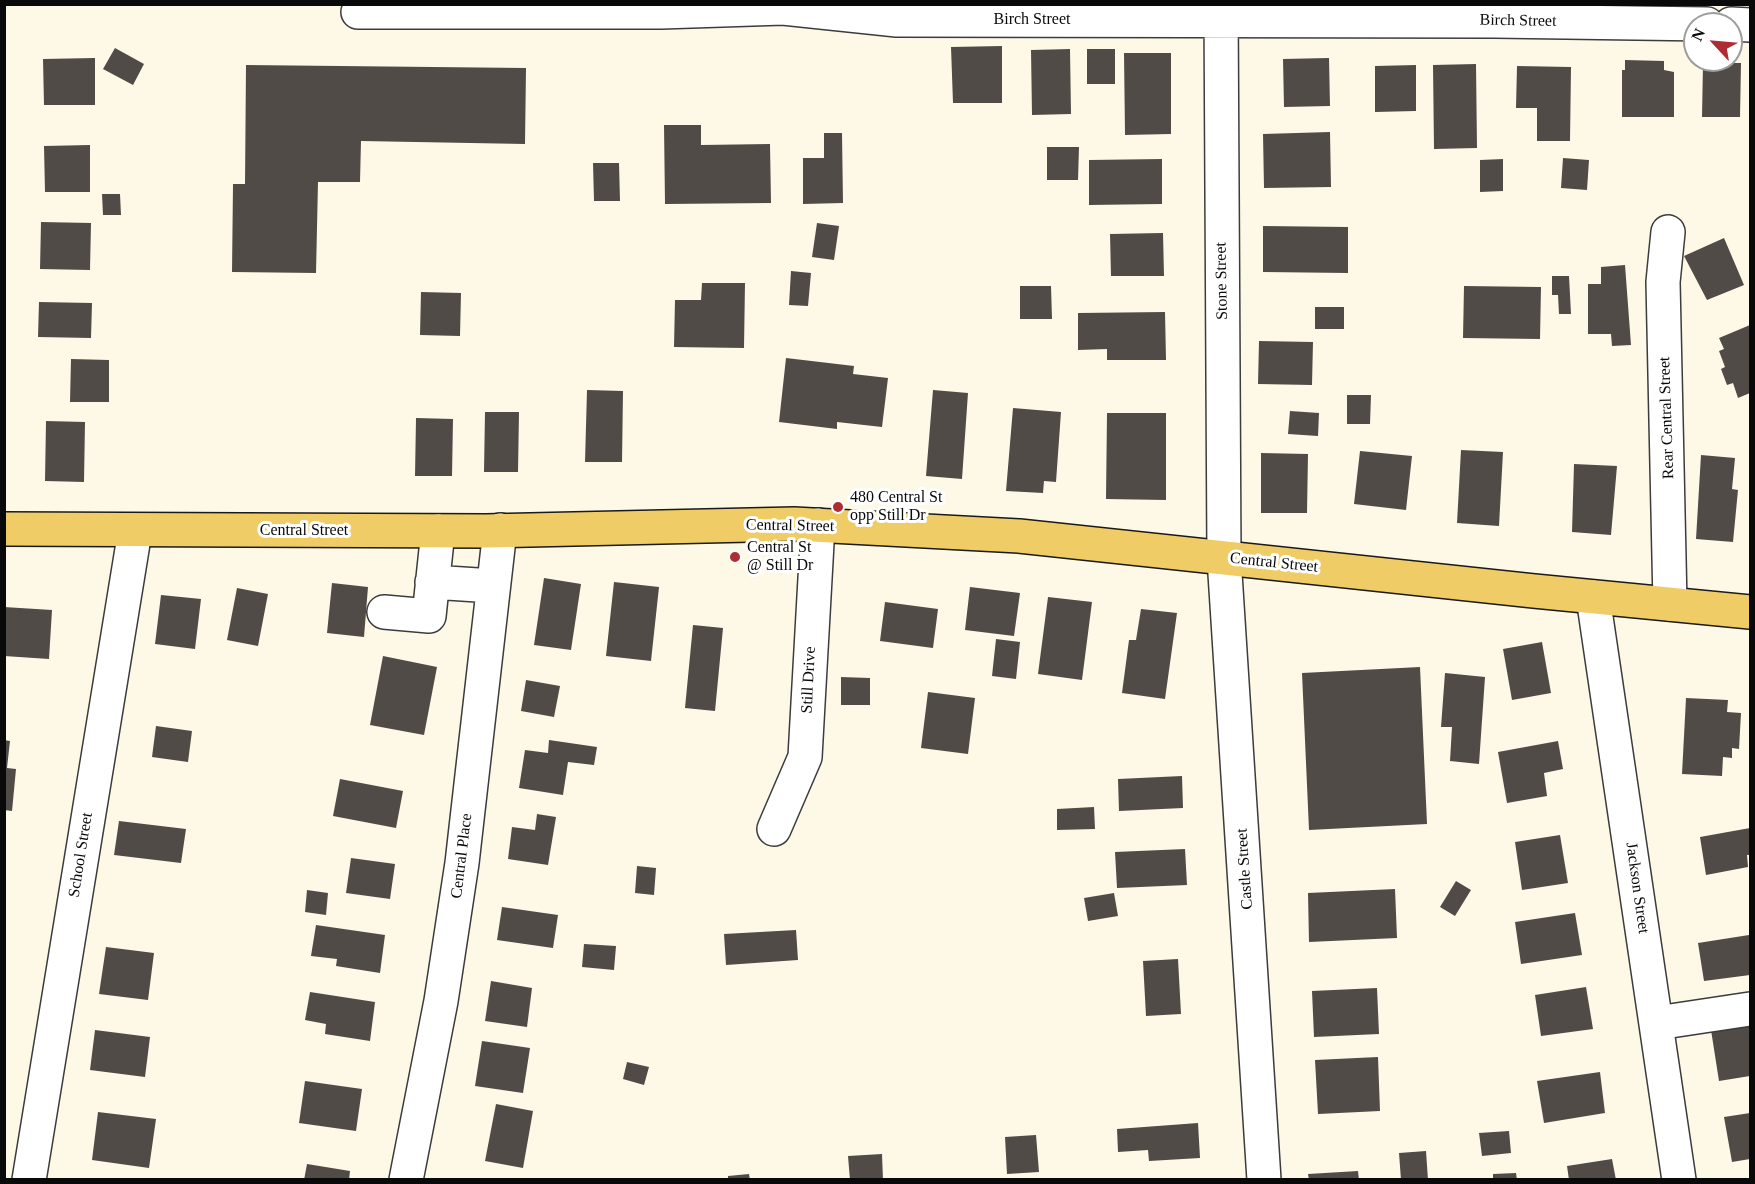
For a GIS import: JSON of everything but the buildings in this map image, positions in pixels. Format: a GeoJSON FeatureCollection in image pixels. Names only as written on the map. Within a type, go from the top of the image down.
{"type":"FeatureCollection","features":[{"type":"Feature","properties":{"kind":"main road","name":"Central Street"},"geometry":{"type":"LineString","coordinates":[[4,529],[438,531],[818,525],[1019,536],[1750,612]]}},
{"type":"Feature","properties":{"kind":"street","name":"Birch Street"},"geometry":{"type":"LineString","coordinates":[[358,12],[661,12],[783,8],[897,20],[1221,12],[1593,13],[1683,22]]}},
{"type":"Feature","properties":{"kind":"street","name":"Stone Street"},"geometry":{"type":"LineString","coordinates":[[1221,12],[1224,558]]}},
{"type":"Feature","properties":{"kind":"street","name":"Rear Central Street"},"geometry":{"type":"LineString","coordinates":[[1668,232],[1663,282],[1670,604]]}},
{"type":"Feature","properties":{"kind":"street","name":"Still Drive"},"geometry":{"type":"LineString","coordinates":[[774,829],[805,757],[818,525]]}},
{"type":"Feature","properties":{"kind":"street","name":"Central Place"},"geometry":{"type":"LineString","coordinates":[[406,1179],[441,1001],[462,863],[500,530]]}},
{"type":"Feature","properties":{"kind":"street","name":"School Street"},"geometry":{"type":"LineString","coordinates":[[29,1179],[135,531]]}},
{"type":"Feature","properties":{"kind":"street"},"geometry":{"type":"LineString","coordinates":[[384,612],[429,616],[438,531]]}},
{"type":"Feature","properties":{"kind":"street","name":"Castle Street"},"geometry":{"type":"LineString","coordinates":[[1224,558],[1264,1179]]}},
{"type":"Feature","properties":{"kind":"street"},"geometry":{"type":"LineString","coordinates":[[432,582],[493,586]]}},
{"type":"Feature","properties":{"kind":"street","name":"Jackson Street"},"geometry":{"type":"LineString","coordinates":[[1593,597],[1679,1179]]}},
{"type":"Feature","properties":{"kind":"street"},"geometry":{"type":"LineString","coordinates":[[1657,1023],[1750,1009]]}},
{"type":"Feature","properties":{"kind":"place","name":"480 Central St opp Still Dr"},"geometry":{"type":"Point","coordinates":[838,507]}},
{"type":"Feature","properties":{"kind":"place","name":"Central St @ Still Dr"},"geometry":{"type":"Point","coordinates":[735,557]}}]}
